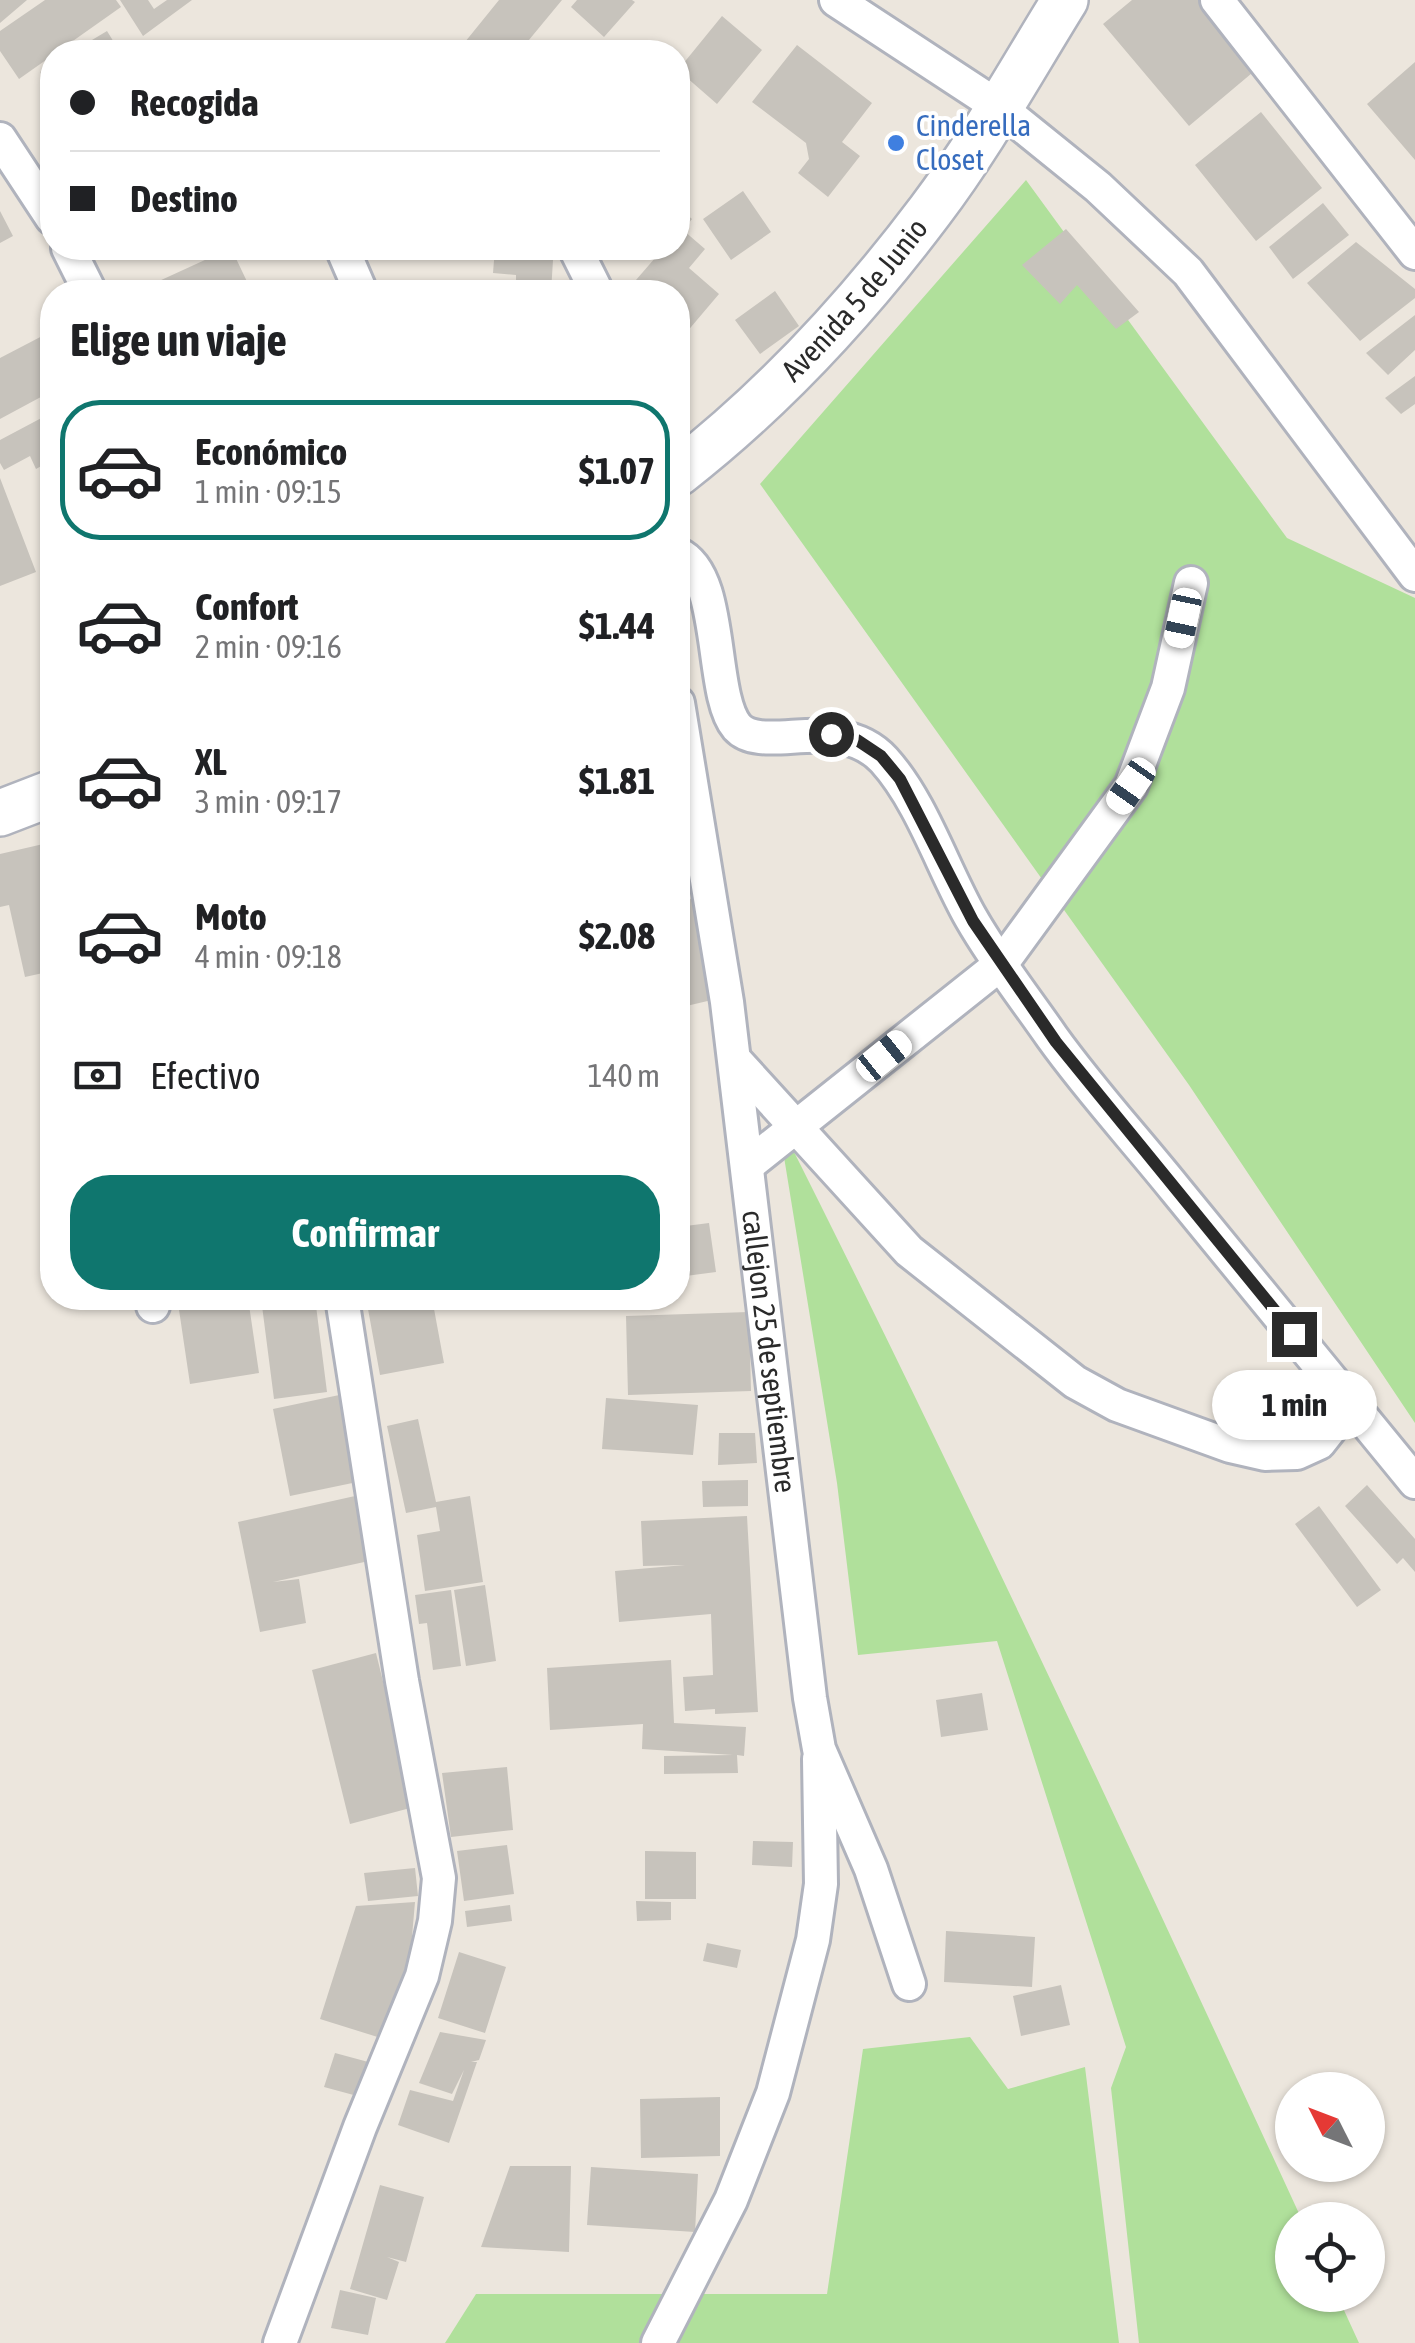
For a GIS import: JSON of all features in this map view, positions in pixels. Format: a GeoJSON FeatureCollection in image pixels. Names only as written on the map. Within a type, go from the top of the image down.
{"type":"FeatureCollection","features":[{"type":"Feature","properties":{"kind":"street"},"geometry":{"type":"LineString","coordinates":[[836,0],[999,107],[1098,186],[1188,272],[1415,575]]}},
{"type":"Feature","properties":{"kind":"street","name":"Avenida 5 de Junio"},"geometry":{"type":"LineString","coordinates":[[690,458],[758,404],[874,282],[932,208],[1065,0]]}},
{"type":"Feature","properties":{"kind":"street"},"geometry":{"type":"LineString","coordinates":[[1217,0],[1415,253]]}},
{"type":"Feature","properties":{"kind":"street"},"geometry":{"type":"LineString","coordinates":[[0,139],[40,200]]}},
{"type":"Feature","properties":{"kind":"street"},"geometry":{"type":"LineString","coordinates":[[690,563],[698,572],[714,626],[730,715],[738,728],[753,739],[831,734],[857,740],[881,756],[900,779],[973,921],[1056,1042],[1415,1482]]}},
{"type":"Feature","properties":{"kind":"street"},"geometry":{"type":"LineString","coordinates":[[748,1165],[1002,964],[1131,786],[1168,688],[1191,583]]}},
{"type":"Feature","properties":{"kind":"street","name":"callejon 25 de septiembre"},"geometry":{"type":"LineString","coordinates":[[690,778],[735,1060],[819,1749],[871,1870],[909,1984]]}},
{"type":"Feature","properties":{"kind":"street"},"geometry":{"type":"LineString","coordinates":[[0,812],[40,797]]}},
{"type":"Feature","properties":{"kind":"street"},"geometry":{"type":"LineString","coordinates":[[735,1060],[909,1252],[1075,1382],[1117,1405],[1230,1446],[1264,1454],[1297,1453],[1319,1443],[1334,1424],[1341,1392]]}},
{"type":"Feature","properties":{"kind":"street"},"geometry":{"type":"LineString","coordinates":[[280,2343],[360,2127],[422,1976],[436,1921],[439,1878],[402,1680],[344,1310]]}},
{"type":"Feature","properties":{"kind":"street"},"geometry":{"type":"LineString","coordinates":[[658,2343],[731,2200],[772,2094],[813,1940],[818,1903],[819,1749]]}},
{"type":"Feature","properties":{"kind":"green space"},"geometry":{"type":"Polygon","coordinates":[[[1026,180],[1287,538],[1415,598],[1415,1423],[1189,1085],[760,484],[1026,180]]]}},
{"type":"Feature","properties":{"kind":"green space"},"geometry":{"type":"Polygon","coordinates":[[[778,1120],[1110,1806],[1275,2162],[1275,2182],[1284,2182],[1294,2202],[1275,2202],[1275,2312],[1345,2312],[1359,2343],[1139,2343],[1111,2088],[1126,2047],[997,1641],[858,1655],[837,1483],[778,1120]]]}},
{"type":"Feature","properties":{"kind":"green space"},"geometry":{"type":"Polygon","coordinates":[[[970,2037],[1008,2089],[1085,2067],[1119,2343],[445,2343],[476,2294],[827,2294],[863,2049],[970,2037]]]}},
{"type":"Feature","properties":{"kind":"building"},"geometry":{"type":"Polygon","coordinates":[[[0,0],[27,0],[0,23],[0,0]]]}},
{"type":"Feature","properties":{"kind":"building"},"geometry":{"type":"Polygon","coordinates":[[[45,0],[116,0],[121,7],[74,40],[40,40],[40,64],[19,79],[0,51],[0,31],[45,0]]]}},
{"type":"Feature","properties":{"kind":"building"},"geometry":{"type":"Polygon","coordinates":[[[120,0],[148,0],[154,9],[167,0],[192,0],[143,36],[120,0]]]}},
{"type":"Feature","properties":{"kind":"building"},"geometry":{"type":"Polygon","coordinates":[[[499,0],[562,0],[529,40],[467,40],[499,0]]]}},
{"type":"Feature","properties":{"kind":"building"},"geometry":{"type":"Polygon","coordinates":[[[577,0],[635,2],[604,37],[571,7],[577,0]]]}},
{"type":"Feature","properties":{"kind":"building"},"geometry":{"type":"Polygon","coordinates":[[[1132,0],[1200,0],[1258,68],[1189,126],[1103,24],[1132,0]]]}},
{"type":"Feature","properties":{"kind":"building"},"geometry":{"type":"Polygon","coordinates":[[[722,16],[762,50],[717,104],[690,80],[690,55],[722,16]]]}},
{"type":"Feature","properties":{"kind":"building"},"geometry":{"type":"Polygon","coordinates":[[[107,31],[113,40],[92,40],[107,31]]]}},
{"type":"Feature","properties":{"kind":"building"},"geometry":{"type":"Polygon","coordinates":[[[797,45],[872,103],[842,142],[860,156],[828,197],[798,173],[809,159],[806,143],[752,102],[797,45]]]}},
{"type":"Feature","properties":{"kind":"building"},"geometry":{"type":"Polygon","coordinates":[[[1415,62],[1415,160],[1367,104],[1415,62]]]}},
{"type":"Feature","properties":{"kind":"building"},"geometry":{"type":"Polygon","coordinates":[[[1261,112],[1322,188],[1256,241],[1195,165],[1261,112]]]}},
{"type":"Feature","properties":{"kind":"building"},"geometry":{"type":"Polygon","coordinates":[[[743,191],[771,232],[731,260],[703,219],[743,191]]]}},
{"type":"Feature","properties":{"kind":"building"},"geometry":{"type":"Polygon","coordinates":[[[1323,203],[1349,235],[1293,279],[1269,247],[1323,203]]]}},
{"type":"Feature","properties":{"kind":"building"},"geometry":{"type":"Polygon","coordinates":[[[0,211],[13,236],[0,243],[0,211]]]}},
{"type":"Feature","properties":{"kind":"building"},"geometry":{"type":"Polygon","coordinates":[[[1066,229],[1139,312],[1116,329],[1077,285],[1060,304],[1022,265],[1066,229]]]}},
{"type":"Feature","properties":{"kind":"building"},"geometry":{"type":"Polygon","coordinates":[[[690,236],[705,249],[689,268],[719,294],[690,328],[690,280],[636,280],[653,260],[690,260],[690,236]]]}},
{"type":"Feature","properties":{"kind":"building"},"geometry":{"type":"Polygon","coordinates":[[[1356,242],[1415,289],[1415,298],[1360,341],[1307,283],[1356,242]]]}},
{"type":"Feature","properties":{"kind":"building"},"geometry":{"type":"Polygon","coordinates":[[[205,260],[237,260],[246,280],[161,280],[205,260]]]}},
{"type":"Feature","properties":{"kind":"building"},"geometry":{"type":"Polygon","coordinates":[[[494,260],[553,260],[552,280],[516,280],[516,275],[493,273],[494,260]]]}},
{"type":"Feature","properties":{"kind":"building"},"geometry":{"type":"Polygon","coordinates":[[[775,291],[799,326],[760,354],[735,320],[775,291]]]}},
{"type":"Feature","properties":{"kind":"building"},"geometry":{"type":"Polygon","coordinates":[[[1415,315],[1415,350],[1388,375],[1366,353],[1415,315]]]}},
{"type":"Feature","properties":{"kind":"building"},"geometry":{"type":"Polygon","coordinates":[[[40,337],[40,397],[0,419],[0,358],[40,337]]]}},
{"type":"Feature","properties":{"kind":"building"},"geometry":{"type":"Polygon","coordinates":[[[1415,376],[1415,404],[1401,414],[1385,398],[1415,376]]]}},
{"type":"Feature","properties":{"kind":"building"},"geometry":{"type":"Polygon","coordinates":[[[40,419],[40,467],[36,469],[30,456],[4,470],[0,463],[0,440],[40,419]]]}},
{"type":"Feature","properties":{"kind":"building"},"geometry":{"type":"Polygon","coordinates":[[[0,478],[36,572],[0,586],[0,478]]]}},
{"type":"Feature","properties":{"kind":"building"},"geometry":{"type":"Polygon","coordinates":[[[40,845],[40,974],[25,977],[9,905],[0,907],[0,854],[40,845]]]}},
{"type":"Feature","properties":{"kind":"building"},"geometry":{"type":"Polygon","coordinates":[[[695,898],[716,999],[690,1005],[690,899],[695,898]]]}},
{"type":"Feature","properties":{"kind":"building"},"geometry":{"type":"Polygon","coordinates":[[[709,1223],[716,1272],[690,1275],[690,1225],[709,1223]]]}},
{"type":"Feature","properties":{"kind":"building"},"geometry":{"type":"Polygon","coordinates":[[[179,1310],[250,1310],[259,1373],[190,1384],[179,1310]]]}},
{"type":"Feature","properties":{"kind":"building"},"geometry":{"type":"Polygon","coordinates":[[[263,1310],[317,1310],[327,1392],[274,1399],[263,1310]]]}},
{"type":"Feature","properties":{"kind":"building"},"geometry":{"type":"Polygon","coordinates":[[[368,1310],[434,1310],[444,1363],[380,1375],[368,1310]]]}},
{"type":"Feature","properties":{"kind":"building"},"geometry":{"type":"Polygon","coordinates":[[[749,1312],[751,1391],[628,1395],[626,1316],[749,1312]]]}},
{"type":"Feature","properties":{"kind":"building"},"geometry":{"type":"Polygon","coordinates":[[[344,1394],[362,1481],[290,1496],[273,1409],[344,1394]]]}},
{"type":"Feature","properties":{"kind":"building"},"geometry":{"type":"Polygon","coordinates":[[[606,1398],[698,1405],[693,1455],[602,1449],[606,1398]]]}},
{"type":"Feature","properties":{"kind":"building"},"geometry":{"type":"Polygon","coordinates":[[[418,1419],[436,1502],[470,1496],[483,1582],[425,1591],[417,1535],[440,1531],[436,1507],[406,1513],[387,1426],[418,1419]]]}},
{"type":"Feature","properties":{"kind":"building"},"geometry":{"type":"Polygon","coordinates":[[[719,1433],[755,1433],[757,1463],[718,1465],[719,1433]]]}},
{"type":"Feature","properties":{"kind":"building"},"geometry":{"type":"Polygon","coordinates":[[[748,1480],[748,1506],[703,1507],[702,1481],[748,1480]]]}},
{"type":"Feature","properties":{"kind":"building"},"geometry":{"type":"Polygon","coordinates":[[[1367,1485],[1415,1539],[1415,1572],[1403,1558],[1397,1564],[1345,1506],[1367,1485]]]}},
{"type":"Feature","properties":{"kind":"building"},"geometry":{"type":"Polygon","coordinates":[[[364,1494],[378,1559],[273,1582],[299,1579],[306,1623],[260,1632],[238,1522],[364,1494]]]}},
{"type":"Feature","properties":{"kind":"building"},"geometry":{"type":"Polygon","coordinates":[[[1319,1506],[1381,1590],[1357,1607],[1295,1524],[1319,1506]]]}},
{"type":"Feature","properties":{"kind":"building"},"geometry":{"type":"Polygon","coordinates":[[[747,1516],[758,1712],[685,1711],[683,1677],[713,1675],[711,1614],[619,1622],[615,1571],[685,1565],[643,1566],[641,1521],[747,1516]]]}},
{"type":"Feature","properties":{"kind":"building"},"geometry":{"type":"Polygon","coordinates":[[[485,1585],[496,1661],[466,1666],[454,1590],[485,1585]]]}},
{"type":"Feature","properties":{"kind":"building"},"geometry":{"type":"Polygon","coordinates":[[[451,1590],[461,1666],[433,1670],[427,1623],[419,1624],[415,1595],[451,1590]]]}},
{"type":"Feature","properties":{"kind":"building"},"geometry":{"type":"Polygon","coordinates":[[[376,1653],[414,1807],[350,1824],[312,1670],[376,1653]]]}},
{"type":"Feature","properties":{"kind":"building"},"geometry":{"type":"Polygon","coordinates":[[[671,1660],[674,1723],[746,1727],[744,1756],[737,1755],[738,1773],[664,1774],[664,1756],[733,1755],[642,1749],[643,1724],[550,1730],[547,1668],[671,1660]]]}},
{"type":"Feature","properties":{"kind":"building"},"geometry":{"type":"Polygon","coordinates":[[[982,1693],[988,1730],[941,1737],[936,1700],[982,1693]]]}},
{"type":"Feature","properties":{"kind":"building"},"geometry":{"type":"Polygon","coordinates":[[[507,1767],[513,1830],[451,1837],[442,1773],[507,1767]]]}},
{"type":"Feature","properties":{"kind":"building"},"geometry":{"type":"Polygon","coordinates":[[[753,1841],[793,1842],[792,1867],[752,1865],[753,1841]]]}},
{"type":"Feature","properties":{"kind":"building"},"geometry":{"type":"Polygon","coordinates":[[[507,1845],[514,1894],[464,1901],[457,1851],[507,1845]]]}},
{"type":"Feature","properties":{"kind":"building"},"geometry":{"type":"Polygon","coordinates":[[[645,1851],[696,1852],[696,1899],[645,1899],[645,1851]]]}},
{"type":"Feature","properties":{"kind":"building"},"geometry":{"type":"Polygon","coordinates":[[[415,1868],[418,1896],[368,1901],[364,1873],[415,1868]]]}},
{"type":"Feature","properties":{"kind":"building"},"geometry":{"type":"Polygon","coordinates":[[[636,1901],[671,1902],[671,1920],[637,1921],[636,1901]]]}},
{"type":"Feature","properties":{"kind":"building"},"geometry":{"type":"Polygon","coordinates":[[[415,1902],[411,1948],[384,2039],[320,2019],[356,1906],[415,1902]]]}},
{"type":"Feature","properties":{"kind":"building"},"geometry":{"type":"Polygon","coordinates":[[[510,1905],[512,1921],[467,1927],[465,1911],[510,1905]]]}},
{"type":"Feature","properties":{"kind":"building"},"geometry":{"type":"Polygon","coordinates":[[[946,1931],[1035,1937],[1032,1987],[944,1982],[946,1931]]]}},
{"type":"Feature","properties":{"kind":"building"},"geometry":{"type":"Polygon","coordinates":[[[707,1943],[741,1950],[737,1968],[703,1961],[707,1943]]]}},
{"type":"Feature","properties":{"kind":"building"},"geometry":{"type":"Polygon","coordinates":[[[459,1952],[506,1967],[485,2033],[438,2018],[459,1952]]]}},
{"type":"Feature","properties":{"kind":"building"},"geometry":{"type":"Polygon","coordinates":[[[1061,1985],[1070,2025],[1021,2036],[1013,1996],[1061,1985]]]}},
{"type":"Feature","properties":{"kind":"building"},"geometry":{"type":"Polygon","coordinates":[[[440,2032],[486,2040],[479,2060],[471,2062],[477,2062],[449,2143],[398,2125],[410,2090],[453,2101],[464,2070],[452,2094],[419,2083],[440,2032]]]}},
{"type":"Feature","properties":{"kind":"building"},"geometry":{"type":"Polygon","coordinates":[[[335,2053],[372,2063],[361,2097],[324,2087],[335,2053]]]}},
{"type":"Feature","properties":{"kind":"building"},"geometry":{"type":"Polygon","coordinates":[[[720,2097],[720,2156],[641,2158],[640,2099],[720,2097]]]}},
{"type":"Feature","properties":{"kind":"building"},"geometry":{"type":"Polygon","coordinates":[[[510,2166],[571,2166],[569,2252],[481,2247],[510,2166]]]}},
{"type":"Feature","properties":{"kind":"building"},"geometry":{"type":"Polygon","coordinates":[[[591,2167],[698,2174],[695,2232],[587,2225],[591,2167]]]}},
{"type":"Feature","properties":{"kind":"building"},"geometry":{"type":"Polygon","coordinates":[[[380,2185],[424,2197],[406,2262],[387,2257],[399,2262],[387,2300],[350,2289],[380,2185]]]}},
{"type":"Feature","properties":{"kind":"building"},"geometry":{"type":"Polygon","coordinates":[[[340,2290],[376,2298],[368,2335],[331,2328],[340,2290]]]}},
{"type":"Feature","properties":{"kind":"place","name":"Cinderella Closet"},"geometry":{"type":"Point","coordinates":[896,143]}},
{"type":"Feature","properties":{"kind":"route"},"geometry":{"type":"LineString","coordinates":[[831,734],[857,740],[881,756],[900,779],[973,921],[1056,1042],[1294,1334]]}}]}
